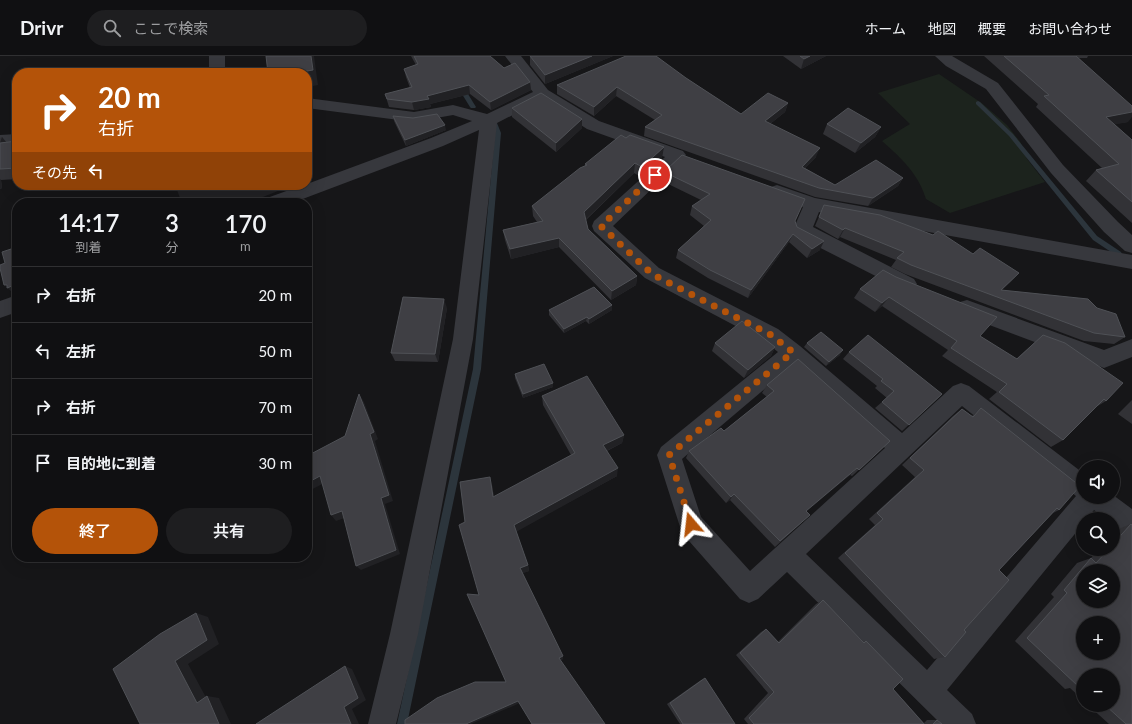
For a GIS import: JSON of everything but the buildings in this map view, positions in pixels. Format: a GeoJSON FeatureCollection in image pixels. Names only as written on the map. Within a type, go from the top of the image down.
{"type":"FeatureCollection","features":[{"type":"Feature","properties":{"kind":"street"},"geometry":{"type":"LineString","coordinates":[[217,56],[217,68]]}},
{"type":"Feature","properties":{"kind":"street"},"geometry":{"type":"LineString","coordinates":[[513,56],[550,90],[593,126],[684,158],[601,226],[652,274],[771,335],[793,352],[902,448]]}},
{"type":"Feature","properties":{"kind":"street"},"geometry":{"type":"LineString","coordinates":[[943,56],[951,63],[992,86],[1057,169],[1111,227],[1132,246]]}},
{"type":"Feature","properties":{"kind":"street"},"geometry":{"type":"LineString","coordinates":[[312,188],[437,142],[490,120],[550,90]]}},
{"type":"Feature","properties":{"kind":"street"},"geometry":{"type":"LineString","coordinates":[[312,104],[414,117],[453,110],[490,120]]}},
{"type":"Feature","properties":{"kind":"street"},"geometry":{"type":"LineString","coordinates":[[382,724],[406,627],[463,338],[480,189],[490,120]]}},
{"type":"Feature","properties":{"kind":"street"},"geometry":{"type":"LineString","coordinates":[[0,141],[12,140]]}},
{"type":"Feature","properties":{"kind":"street"},"geometry":{"type":"LineString","coordinates":[[762,186],[813,204],[1132,262]]}},
{"type":"Feature","properties":{"kind":"street"},"geometry":{"type":"LineString","coordinates":[[286,198],[308,190]]}},
{"type":"Feature","properties":{"kind":"street"},"geometry":{"type":"LineString","coordinates":[[813,204],[802,230],[897,280],[927,292]]}},
{"type":"Feature","properties":{"kind":"street"},"geometry":{"type":"LineString","coordinates":[[949,301],[1104,359],[1132,348]]}},
{"type":"Feature","properties":{"kind":"street"},"geometry":{"type":"LineString","coordinates":[[0,310],[12,305]]}},
{"type":"Feature","properties":{"kind":"street"},"geometry":{"type":"LineString","coordinates":[[793,352],[669,455],[691,524],[749,590],[961,393],[1076,482]]}},
{"type":"Feature","properties":{"kind":"street"},"geometry":{"type":"LineString","coordinates":[[928,691],[1084,504]]}},
{"type":"Feature","properties":{"kind":"street"},"geometry":{"type":"LineString","coordinates":[[1105,504],[1132,524]]}},
{"type":"Feature","properties":{"kind":"street"},"geometry":{"type":"LineString","coordinates":[[787,554],[962,724]]}},
{"type":"Feature","properties":{"kind":"shaded area"},"geometry":{"type":"Polygon","coordinates":[[[939,74],[983,104],[1007,125],[1021,143],[1027,159],[1045,182],[950,213],[926,199],[914,174],[882,141],[910,124],[878,93],[939,74]]]}},
{"type":"Feature","properties":{"kind":"shaded area"},"geometry":{"type":"Polygon","coordinates":[[[177,190],[278,191],[260,198],[180,198],[177,190]]]}},
{"type":"Feature","properties":{"kind":"waterway"},"geometry":{"type":"LineString","coordinates":[[460,86],[473,107]]}},
{"type":"Feature","properties":{"kind":"waterway"},"geometry":{"type":"LineString","coordinates":[[978,103],[1011,135],[1095,238],[1119,254]]}},
{"type":"Feature","properties":{"kind":"waterway"},"geometry":{"type":"LineString","coordinates":[[402,724],[477,369],[498,133],[494,123]]}},
{"type":"Feature","properties":{"kind":"route"},"geometry":{"type":"LineString","coordinates":[[655,175],[601,226],[652,274],[771,335],[793,352],[669,455],[691,524]]}}]}
